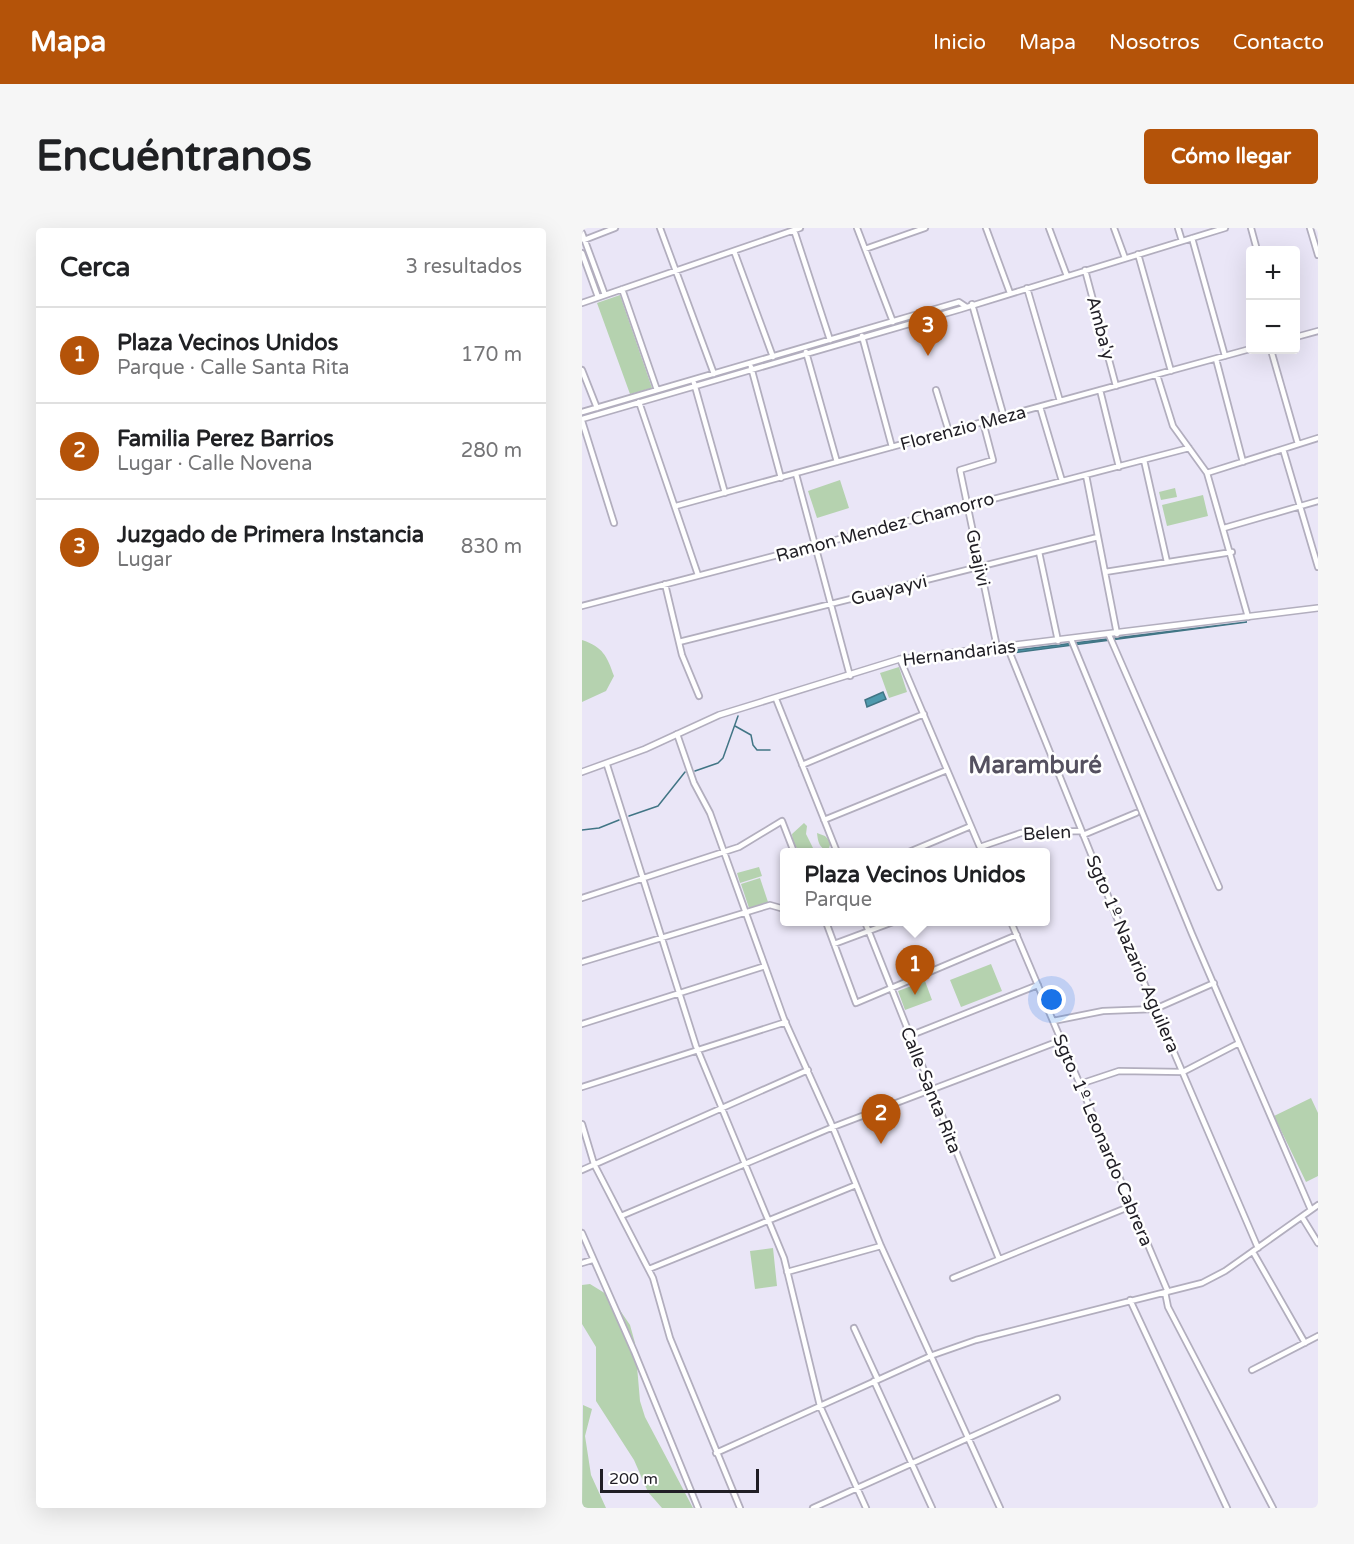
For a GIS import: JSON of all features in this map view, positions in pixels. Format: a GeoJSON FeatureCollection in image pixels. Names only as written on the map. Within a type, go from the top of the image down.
{"type":"FeatureCollection","features":[{"type":"Feature","properties":{"kind":"street"},"geometry":{"type":"LineString","coordinates":[[583,240],[615,228]]}},
{"type":"Feature","properties":{"kind":"street"},"geometry":{"type":"LineString","coordinates":[[660,228],[714,374]]}},
{"type":"Feature","properties":{"kind":"street"},"geometry":{"type":"LineString","coordinates":[[582,303],[800,228]]}},
{"type":"Feature","properties":{"kind":"street"},"geometry":{"type":"LineString","coordinates":[[857,228],[893,322]]}},
{"type":"Feature","properties":{"kind":"street"},"geometry":{"type":"LineString","coordinates":[[865,249],[923,228]]}},
{"type":"Feature","properties":{"kind":"street"},"geometry":{"type":"LineString","coordinates":[[986,228],[1010,293]]}},
{"type":"Feature","properties":{"kind":"street"},"geometry":{"type":"LineString","coordinates":[[1049,228],[1067,276]]}},
{"type":"Feature","properties":{"kind":"street"},"geometry":{"type":"LineString","coordinates":[[1114,228],[1125,258]]}},
{"type":"Feature","properties":{"kind":"street"},"geometry":{"type":"LineString","coordinates":[[1178,228],[1182,241]]}},
{"type":"Feature","properties":{"kind":"street"},"geometry":{"type":"LineString","coordinates":[[614,523],[582,420],[657,390],[752,370],[1225,228]]}},
{"type":"Feature","properties":{"kind":"street"},"geometry":{"type":"LineString","coordinates":[[1251,228],[1256,246]]}},
{"type":"Feature","properties":{"kind":"street"},"geometry":{"type":"LineString","coordinates":[[1310,228],[1318,255]]}},
{"type":"Feature","properties":{"kind":"street"},"geometry":{"type":"LineString","coordinates":[[794,230],[830,340]]}},
{"type":"Feature","properties":{"kind":"street"},"geometry":{"type":"LineString","coordinates":[[582,233],[605,295]]}},
{"type":"Feature","properties":{"kind":"street"},"geometry":{"type":"LineString","coordinates":[[1192,238],[1226,356]]}},
{"type":"Feature","properties":{"kind":"street"},"geometry":{"type":"LineString","coordinates":[[734,251],[773,357]]}},
{"type":"Feature","properties":{"kind":"street"},"geometry":{"type":"LineString","coordinates":[[582,253],[598,297]]}},
{"type":"Feature","properties":{"kind":"street"},"geometry":{"type":"LineString","coordinates":[[1138,254],[1171,371]]}},
{"type":"Feature","properties":{"kind":"street","name":"Amba'y"},"geometry":{"type":"LineString","coordinates":[[1085,270],[1116,386]]}},
{"type":"Feature","properties":{"kind":"street"},"geometry":{"type":"LineString","coordinates":[[1027,288],[1060,401]]}},
{"type":"Feature","properties":{"kind":"street"},"geometry":{"type":"LineString","coordinates":[[622,289],[657,390]]}},
{"type":"Feature","properties":{"kind":"street"},"geometry":{"type":"LineString","coordinates":[[582,412],[694,383],[714,374],[959,302],[965,306]]}},
{"type":"Feature","properties":{"kind":"street"},"geometry":{"type":"LineString","coordinates":[[972,304],[1004,417]]}},
{"type":"Feature","properties":{"kind":"street"},"geometry":{"type":"LineString","coordinates":[[861,331],[892,447]]}},
{"type":"Feature","properties":{"kind":"street"},"geometry":{"type":"LineString","coordinates":[[1300,336],[1318,331]]}},
{"type":"Feature","properties":{"kind":"street"},"geometry":{"type":"LineString","coordinates":[[804,347],[837,462]]}},
{"type":"Feature","properties":{"kind":"street","name":"Florenzio Meza"},"geometry":{"type":"LineString","coordinates":[[676,506],[1246,350]]}},
{"type":"Feature","properties":{"kind":"street"},"geometry":{"type":"LineString","coordinates":[[1272,354],[1298,444]]}},
{"type":"Feature","properties":{"kind":"street"},"geometry":{"type":"LineString","coordinates":[[1216,358],[1243,462]]}},
{"type":"Feature","properties":{"kind":"street"},"geometry":{"type":"LineString","coordinates":[[750,363],[781,478]]}},
{"type":"Feature","properties":{"kind":"street"},"geometry":{"type":"LineString","coordinates":[[582,370],[597,408]]}},
{"type":"Feature","properties":{"kind":"street"},"geometry":{"type":"LineString","coordinates":[[1157,375],[1173,426],[1207,473],[1232,552],[1248,617]]}},
{"type":"Feature","properties":{"kind":"street"},"geometry":{"type":"LineString","coordinates":[[694,383],[725,493]]}},
{"type":"Feature","properties":{"kind":"street"},"geometry":{"type":"LineString","coordinates":[[936,390],[949,432]]}},
{"type":"Feature","properties":{"kind":"street"},"geometry":{"type":"LineString","coordinates":[[1100,390],[1119,467]]}},
{"type":"Feature","properties":{"kind":"street"},"geometry":{"type":"LineString","coordinates":[[638,399],[698,575]]}},
{"type":"Feature","properties":{"kind":"street"},"geometry":{"type":"LineString","coordinates":[[1040,406],[1062,482]]}},
{"type":"Feature","properties":{"kind":"street","name":"Guajivi"},"geometry":{"type":"LineString","coordinates":[[982,422],[993,460],[960,470],[997,647]]}},
{"type":"Feature","properties":{"kind":"street"},"geometry":{"type":"LineString","coordinates":[[1207,473],[1318,438]]}},
{"type":"Feature","properties":{"kind":"street","name":"Ramon Mendez Chamorro"},"geometry":{"type":"LineString","coordinates":[[582,606],[1189,448]]}},
{"type":"Feature","properties":{"kind":"street"},"geometry":{"type":"LineString","coordinates":[[1283,449],[1318,567]]}},
{"type":"Feature","properties":{"kind":"street"},"geometry":{"type":"LineString","coordinates":[[1144,460],[1167,562]]}},
{"type":"Feature","properties":{"kind":"street"},"geometry":{"type":"LineString","coordinates":[[796,474],[850,676]]}},
{"type":"Feature","properties":{"kind":"street"},"geometry":{"type":"LineString","coordinates":[[1086,475],[1117,634]]}},
{"type":"Feature","properties":{"kind":"street"},"geometry":{"type":"LineString","coordinates":[[1224,528],[1318,501]]}},
{"type":"Feature","properties":{"kind":"street","name":"Guayayvi"},"geometry":{"type":"LineString","coordinates":[[679,642],[1098,537]]}},
{"type":"Feature","properties":{"kind":"street"},"geometry":{"type":"LineString","coordinates":[[1039,552],[1058,641]]}},
{"type":"Feature","properties":{"kind":"street"},"geometry":{"type":"LineString","coordinates":[[1105,572],[1232,552]]}},
{"type":"Feature","properties":{"kind":"street"},"geometry":{"type":"LineString","coordinates":[[665,584],[679,642],[699,696]]}},
{"type":"Feature","properties":{"kind":"street","name":"Hernandarias"},"geometry":{"type":"LineString","coordinates":[[582,772],[607,765],[719,716],[900,659],[1318,608]]}},
{"type":"Feature","properties":{"kind":"street"},"geometry":{"type":"LineString","coordinates":[[1109,635],[1219,887]]}},
{"type":"Feature","properties":{"kind":"street"},"geometry":{"type":"LineString","coordinates":[[1071,639],[1311,1210]]}},
{"type":"Feature","properties":{"kind":"street","name":"Sgto 1º Nazario Aguilera"},"geometry":{"type":"LineString","coordinates":[[1006,646],[1155,1009],[1258,1248]]}},
{"type":"Feature","properties":{"kind":"street"},"geometry":{"type":"LineString","coordinates":[[900,659],[980,848]]}},
{"type":"Feature","properties":{"kind":"street"},"geometry":{"type":"LineString","coordinates":[[776,699],[835,848]]}},
{"type":"Feature","properties":{"kind":"street"},"geometry":{"type":"LineString","coordinates":[[802,765],[924,714]]}},
{"type":"Feature","properties":{"kind":"street"},"geometry":{"type":"LineString","coordinates":[[677,734],[694,783],[710,813],[786,1022],[833,1127],[881,1246],[933,1355],[1000,1508]]}},
{"type":"Feature","properties":{"kind":"street"},"geometry":{"type":"LineString","coordinates":[[607,765],[698,1050],[787,1272],[820,1406],[866,1508]]}},
{"type":"Feature","properties":{"kind":"street"},"geometry":{"type":"LineString","coordinates":[[824,820],[947,770]]}},
{"type":"Feature","properties":{"kind":"street"},"geometry":{"type":"LineString","coordinates":[[1082,833],[1136,813]]}},
{"type":"Feature","properties":{"kind":"street"},"geometry":{"type":"LineString","coordinates":[[582,898],[724,852],[747,843],[782,821],[793,848]]}},
{"type":"Feature","properties":{"kind":"street"},"geometry":{"type":"LineString","coordinates":[[919,848],[971,826]]}},
{"type":"Feature","properties":{"kind":"street","name":"Belen"},"geometry":{"type":"LineString","coordinates":[[986,848],[1021,833],[1082,833]]}},
{"type":"Feature","properties":{"kind":"street"},"geometry":{"type":"LineString","coordinates":[[582,962],[774,905],[780,907]]}},
{"type":"Feature","properties":{"kind":"street"},"geometry":{"type":"LineString","coordinates":[[828,926],[856,1003],[1017,935]]}},
{"type":"Feature","properties":{"kind":"street","name":"Calle Santa Rita"},"geometry":{"type":"LineString","coordinates":[[866,926],[999,1259]]}},
{"type":"Feature","properties":{"kind":"street"},"geometry":{"type":"LineString","coordinates":[[834,944],[880,926]]}},
{"type":"Feature","properties":{"kind":"street","name":"Sgto. 1º Leonardo Cabrera"},"geometry":{"type":"LineString","coordinates":[[1013,926],[1166,1292],[1168,1307],[1273,1508]]}},
{"type":"Feature","properties":{"kind":"street"},"geometry":{"type":"LineString","coordinates":[[582,1024],[765,966]]}},
{"type":"Feature","properties":{"kind":"street"},"geometry":{"type":"LineString","coordinates":[[1053,1021],[1103,1011],[1155,1009],[1214,983]]}},
{"type":"Feature","properties":{"kind":"street"},"geometry":{"type":"LineString","coordinates":[[909,1036],[1038,985]]}},
{"type":"Feature","properties":{"kind":"street"},"geometry":{"type":"LineString","coordinates":[[582,1087],[786,1022]]}},
{"type":"Feature","properties":{"kind":"street"},"geometry":{"type":"LineString","coordinates":[[621,1216],[833,1127],[1062,1041]]}},
{"type":"Feature","properties":{"kind":"street"},"geometry":{"type":"LineString","coordinates":[[1080,1084],[1119,1071],[1183,1072],[1239,1043]]}},
{"type":"Feature","properties":{"kind":"street"},"geometry":{"type":"LineString","coordinates":[[582,1170],[808,1071]]}},
{"type":"Feature","properties":{"kind":"street"},"geometry":{"type":"LineString","coordinates":[[582,1124],[594,1164],[649,1269],[670,1338],[740,1508]]}},
{"type":"Feature","properties":{"kind":"street"},"geometry":{"type":"LineString","coordinates":[[649,1269],[856,1185]]}},
{"type":"Feature","properties":{"kind":"street"},"geometry":{"type":"LineString","coordinates":[[716,1453],[933,1355],[986,1337],[1166,1292],[1216,1277],[1318,1205]]}},
{"type":"Feature","properties":{"kind":"street"},"geometry":{"type":"LineString","coordinates":[[953,1278],[1131,1206]]}},
{"type":"Feature","properties":{"kind":"street"},"geometry":{"type":"LineString","coordinates":[[1302,1217],[1318,1243]]}},
{"type":"Feature","properties":{"kind":"street"},"geometry":{"type":"LineString","coordinates":[[582,1233],[634,1351],[698,1508]]}},
{"type":"Feature","properties":{"kind":"street"},"geometry":{"type":"LineString","coordinates":[[787,1272],[881,1246]]}},
{"type":"Feature","properties":{"kind":"street"},"geometry":{"type":"LineString","coordinates":[[1253,1252],[1305,1343]]}},
{"type":"Feature","properties":{"kind":"street"},"geometry":{"type":"LineString","coordinates":[[582,1263],[592,1260]]}},
{"type":"Feature","properties":{"kind":"street"},"geometry":{"type":"LineString","coordinates":[[1130,1300],[1227,1508]]}},
{"type":"Feature","properties":{"kind":"street"},"geometry":{"type":"LineString","coordinates":[[854,1328],[932,1508]]}},
{"type":"Feature","properties":{"kind":"street"},"geometry":{"type":"LineString","coordinates":[[1252,1370],[1318,1336]]}},
{"type":"Feature","properties":{"kind":"street"},"geometry":{"type":"LineString","coordinates":[[813,1508],[1056,1398]]}},
{"type":"Feature","properties":{"kind":"green space"},"geometry":{"type":"Polygon","coordinates":[[[620,295],[652,388],[630,394],[597,303],[620,295]]]}},
{"type":"Feature","properties":{"kind":"green space"},"geometry":{"type":"Polygon","coordinates":[[[960,305],[960,307],[866,333],[866,332],[960,305]]]}},
{"type":"Feature","properties":{"kind":"green space"},"geometry":{"type":"Polygon","coordinates":[[[840,480],[849,508],[817,518],[808,491],[840,480]]]}},
{"type":"Feature","properties":{"kind":"green space"},"geometry":{"type":"Polygon","coordinates":[[[1175,488],[1177,497],[1161,500],[1159,492],[1175,488]]]}},
{"type":"Feature","properties":{"kind":"green space"},"geometry":{"type":"Polygon","coordinates":[[[1203,495],[1208,516],[1167,526],[1162,505],[1203,495]]]}},
{"type":"Feature","properties":{"kind":"green space"},"geometry":{"type":"Polygon","coordinates":[[[582,640],[600,649],[614,676],[606,691],[582,702],[582,640]]]}},
{"type":"Feature","properties":{"kind":"green space"},"geometry":{"type":"Polygon","coordinates":[[[899,667],[907,692],[889,698],[880,673],[899,667]]]}},
{"type":"Feature","properties":{"kind":"green space"},"geometry":{"type":"Polygon","coordinates":[[[804,823],[807,826],[806,834],[813,848],[797,848],[793,843],[792,834],[804,823]]]}},
{"type":"Feature","properties":{"kind":"green space"},"geometry":{"type":"Polygon","coordinates":[[[817,833],[825,836],[831,842],[829,848],[823,848],[817,833]]]}},
{"type":"Feature","properties":{"kind":"green space"},"geometry":{"type":"Polygon","coordinates":[[[759,867],[762,876],[740,883],[737,873],[759,867]]]}},
{"type":"Feature","properties":{"kind":"green space"},"geometry":{"type":"Polygon","coordinates":[[[760,878],[768,902],[749,908],[741,884],[760,878]]]}},
{"type":"Feature","properties":{"kind":"green space"},"geometry":{"type":"Polygon","coordinates":[[[991,964],[1002,991],[961,1007],[950,980],[991,964]]]}},
{"type":"Feature","properties":{"kind":"green space"},"geometry":{"type":"Polygon","coordinates":[[[925,981],[932,1000],[905,1010],[898,991],[925,981]]]}},
{"type":"Feature","properties":{"kind":"green space"},"geometry":{"type":"Polygon","coordinates":[[[1311,1098],[1318,1113],[1318,1176],[1306,1182],[1274,1116],[1311,1098]]]}},
{"type":"Feature","properties":{"kind":"green space"},"geometry":{"type":"Polygon","coordinates":[[[773,1248],[777,1286],[755,1289],[750,1251],[773,1248]]]}},
{"type":"Feature","properties":{"kind":"green space"},"geometry":{"type":"Polygon","coordinates":[[[590,1284],[611,1297],[630,1325],[635,1343],[640,1401],[645,1417],[693,1508],[662,1508],[648,1492],[634,1460],[596,1401],[596,1347],[582,1324],[582,1285],[590,1284]]]}},
{"type":"Feature","properties":{"kind":"green space"},"geometry":{"type":"Polygon","coordinates":[[[583,1405],[592,1409],[585,1436],[591,1475],[606,1508],[582,1508],[583,1405]]]}},
{"type":"Feature","properties":{"kind":"water"},"geometry":{"type":"Polygon","coordinates":[[[1247,622],[1013,653],[1017,650],[1247,622]]]}},
{"type":"Feature","properties":{"kind":"water"},"geometry":{"type":"Polygon","coordinates":[[[883,692],[886,699],[867,707],[865,700],[883,692]]]}},
{"type":"Feature","properties":{"kind":"waterway"},"geometry":{"type":"LineString","coordinates":[[695,771],[718,763],[723,758],[738,716]]}},
{"type":"Feature","properties":{"kind":"waterway"},"geometry":{"type":"LineString","coordinates":[[735,726],[751,735],[753,745],[757,750],[770,750]]}},
{"type":"Feature","properties":{"kind":"waterway"},"geometry":{"type":"LineString","coordinates":[[629,816],[658,806],[685,772]]}},
{"type":"Feature","properties":{"kind":"waterway"},"geometry":{"type":"LineString","coordinates":[[582,830],[599,828],[619,820]]}},
{"type":"Feature","properties":{"kind":"place","name":"Juzgado de Primera Instancia"},"geometry":{"type":"Point","coordinates":[928,356]}},
{"type":"Feature","properties":{"kind":"place","name":"Plaza Vecinos Unidos"},"geometry":{"type":"Point","coordinates":[915,995]}},
{"type":"Feature","properties":{"kind":"place","name":"Familia Perez Barrios"},"geometry":{"type":"Point","coordinates":[881,1144]}},
{"type":"Feature","properties":{"kind":"district","name":"Maramburé"},"geometry":{"type":"Point","coordinates":[1035,765]}}]}
